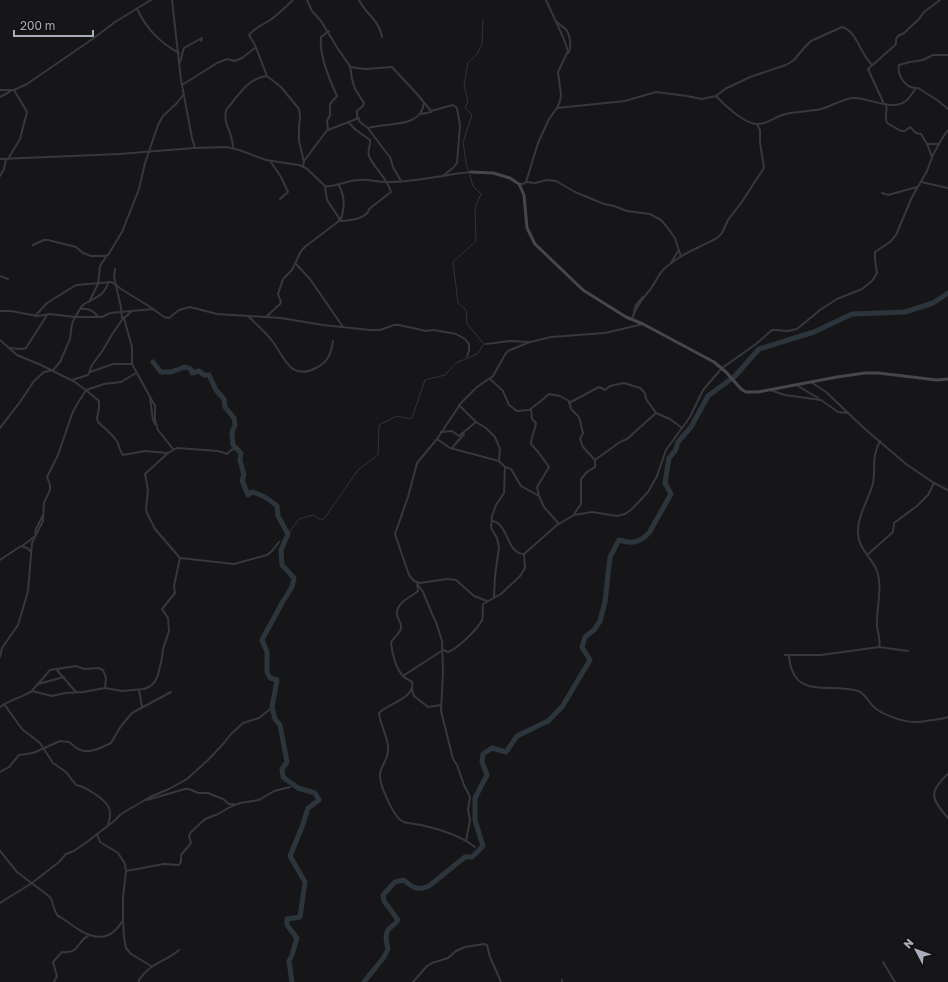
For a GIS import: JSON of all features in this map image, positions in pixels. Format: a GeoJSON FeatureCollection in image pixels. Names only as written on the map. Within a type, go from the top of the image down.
{"type":"FeatureCollection","features":[{"type":"Feature","properties":{"kind":"street"},"geometry":{"type":"LineString","coordinates":[[143,5],[144,0]]}},
{"type":"Feature","properties":{"kind":"street"},"geometry":{"type":"LineString","coordinates":[[0,97],[40,76],[115,22],[151,0]]}},
{"type":"Feature","properties":{"kind":"street"},"geometry":{"type":"LineString","coordinates":[[172,0],[182,85],[195,148]]}},
{"type":"Feature","properties":{"kind":"street"},"geometry":{"type":"LineString","coordinates":[[293,0],[282,11],[262,26],[249,33],[266,75],[281,87],[299,109],[299,141],[304,162]]}},
{"type":"Feature","properties":{"kind":"street"},"geometry":{"type":"LineString","coordinates":[[307,0],[313,13],[322,21],[329,31],[338,49],[350,67],[355,89],[364,103],[363,106],[357,111],[360,122],[368,128],[390,157],[393,168],[401,181]]}},
{"type":"Feature","properties":{"kind":"street"},"geometry":{"type":"LineString","coordinates":[[359,0],[365,11],[376,21],[381,29],[382,37]]}},
{"type":"Feature","properties":{"kind":"street"},"geometry":{"type":"LineString","coordinates":[[546,0],[568,50],[567,53]]}},
{"type":"Feature","properties":{"kind":"street"},"geometry":{"type":"LineString","coordinates":[[932,158],[927,144],[921,134],[916,133],[911,128],[903,131],[887,123],[885,118],[887,111],[885,104],[868,72],[868,69],[896,44],[896,39],[898,36],[904,33],[922,16],[924,12],[940,0]]}},
{"type":"Feature","properties":{"kind":"street"},"geometry":{"type":"LineString","coordinates":[[137,9],[148,28],[164,44],[179,53]]}},
{"type":"Feature","properties":{"kind":"street"},"geometry":{"type":"LineString","coordinates":[[526,182],[536,147],[545,127],[557,108],[561,95],[558,72],[567,53],[570,52],[571,46],[568,32],[556,22]]}},
{"type":"Feature","properties":{"kind":"street"},"geometry":{"type":"LineString","coordinates":[[557,108],[625,101],[656,92],[702,99],[716,96],[725,89],[750,77],[786,65],[794,60],[811,41],[840,27],[845,28],[854,35],[864,55],[872,65]]}},
{"type":"Feature","properties":{"kind":"street"},"geometry":{"type":"LineString","coordinates":[[327,131],[327,121],[330,115],[330,103],[336,96],[328,78],[320,46],[321,37],[329,31]]}},
{"type":"Feature","properties":{"kind":"street"},"geometry":{"type":"LineString","coordinates":[[180,64],[184,48],[202,38],[201,41]]}},
{"type":"Feature","properties":{"kind":"street"},"geometry":{"type":"LineString","coordinates":[[182,85],[217,63],[227,59],[235,61],[242,58],[255,48]]}},
{"type":"Feature","properties":{"kind":"street"},"geometry":{"type":"LineString","coordinates":[[948,54],[933,55],[923,60],[899,65],[899,74],[911,88],[922,89],[948,109]]}},
{"type":"Feature","properties":{"kind":"street"},"geometry":{"type":"LineString","coordinates":[[350,67],[365,69],[391,66],[394,67],[432,112]]}},
{"type":"Feature","properties":{"kind":"street"},"geometry":{"type":"LineString","coordinates":[[233,148],[232,137],[226,125],[226,110],[248,84],[266,75]]}},
{"type":"Feature","properties":{"kind":"street"},"geometry":{"type":"LineString","coordinates":[[716,96],[728,108],[749,122],[757,124],[768,122],[782,115],[820,109],[854,98],[885,104],[899,104],[905,101],[916,88]]}},
{"type":"Feature","properties":{"kind":"street"},"geometry":{"type":"LineString","coordinates":[[0,90],[13,90]]}},
{"type":"Feature","properties":{"kind":"street"},"geometry":{"type":"LineString","coordinates":[[0,176],[7,159],[20,139],[26,112],[13,90]]}},
{"type":"Feature","properties":{"kind":"street"},"geometry":{"type":"LineString","coordinates":[[90,302],[98,284],[100,266],[114,247],[139,189],[145,162],[160,120],[178,103],[184,94]]}},
{"type":"Feature","properties":{"kind":"street"},"geometry":{"type":"LineString","coordinates":[[421,114],[424,103]]}},
{"type":"Feature","properties":{"kind":"street"},"geometry":{"type":"LineString","coordinates":[[368,128],[406,123],[421,114],[453,105],[457,108],[460,125],[457,163],[443,176]]}},
{"type":"Feature","properties":{"kind":"street"},"geometry":{"type":"LineString","coordinates":[[302,166],[327,131],[358,118]]}},
{"type":"Feature","properties":{"kind":"street"},"geometry":{"type":"LineString","coordinates":[[0,159],[119,154],[149,150],[233,148],[270,161],[302,166],[325,186],[327,200],[341,220],[356,219],[368,214],[369,209],[374,203],[390,193],[388,182],[376,168],[369,155],[370,140],[348,122]]}},
{"type":"Feature","properties":{"kind":"street"},"geometry":{"type":"LineString","coordinates":[[665,267],[716,238],[722,233],[728,220],[764,168],[760,142],[760,130],[757,124]]}},
{"type":"Feature","properties":{"kind":"street"},"geometry":{"type":"LineString","coordinates":[[574,515],[592,512],[617,516],[625,514],[632,509],[648,492],[657,476],[666,450],[692,413],[703,390],[710,380],[722,368],[756,344],[772,330],[788,331],[797,329],[820,310],[837,299],[862,289],[872,281],[877,273],[875,252],[890,242],[896,235],[912,197],[927,171],[939,144],[948,130]]}},
{"type":"Feature","properties":{"kind":"street"},"geometry":{"type":"LineString","coordinates":[[927,144],[939,144]]}},
{"type":"Feature","properties":{"kind":"street"},"geometry":{"type":"LineString","coordinates":[[270,161],[288,192],[280,199]]}},
{"type":"Feature","properties":{"kind":"street"},"geometry":{"type":"LineString","coordinates":[[325,186],[358,180],[388,182],[471,172],[493,173],[510,178],[519,184],[524,196],[527,228],[535,244],[583,290],[632,320],[643,324],[705,357],[722,368],[738,387],[746,392],[769,390],[852,374],[878,373],[937,380],[948,379]]}},
{"type":"Feature","properties":{"kind":"street"},"geometry":{"type":"LineString","coordinates":[[519,184],[526,182],[535,183],[547,180],[556,182],[604,204],[627,211],[650,214],[661,220],[667,227],[674,238],[681,257]]}},
{"type":"Feature","properties":{"kind":"street"},"geometry":{"type":"LineString","coordinates":[[920,182],[948,188]]}},
{"type":"Feature","properties":{"kind":"street"},"geometry":{"type":"LineString","coordinates":[[266,317],[280,304],[281,302],[278,294],[282,280],[292,270],[301,252],[306,246],[326,230],[339,222],[344,204],[342,191],[338,184]]}},
{"type":"Feature","properties":{"kind":"street"},"geometry":{"type":"LineString","coordinates":[[882,193],[885,195],[891,194],[918,187]]}},
{"type":"Feature","properties":{"kind":"street"},"geometry":{"type":"LineString","coordinates":[[33,245],[44,240],[48,240],[76,247],[83,253],[91,256],[107,256]]}},
{"type":"Feature","properties":{"kind":"street"},"geometry":{"type":"LineString","coordinates":[[632,320],[636,305],[649,291],[678,251]]}},
{"type":"Feature","properties":{"kind":"street"},"geometry":{"type":"LineString","coordinates":[[296,264],[310,279],[343,327]]}},
{"type":"Feature","properties":{"kind":"street"},"geometry":{"type":"LineString","coordinates":[[114,269],[114,277],[123,318],[132,347],[132,364],[150,398],[153,420],[173,449]]}},
{"type":"Feature","properties":{"kind":"street"},"geometry":{"type":"LineString","coordinates":[[0,276],[8,279]]}},
{"type":"Feature","properties":{"kind":"street"},"geometry":{"type":"LineString","coordinates":[[35,316],[47,303],[76,285],[112,282],[167,318],[171,318],[182,308],[190,307],[217,314],[281,318],[376,330],[396,325],[426,331],[434,330],[456,334],[469,344],[467,356]]}},
{"type":"Feature","properties":{"kind":"street"},"geometry":{"type":"LineString","coordinates":[[0,428],[36,378],[44,372],[55,368],[62,359],[63,352],[70,340],[72,324],[75,317],[83,306],[98,297],[106,288],[108,283]]}},
{"type":"Feature","properties":{"kind":"street"},"geometry":{"type":"LineString","coordinates":[[0,311],[12,311],[35,316],[50,314],[98,318],[110,313],[153,309]]}},
{"type":"Feature","properties":{"kind":"street"},"geometry":{"type":"LineString","coordinates":[[80,310],[90,310],[95,313],[98,318]]}},
{"type":"Feature","properties":{"kind":"street"},"geometry":{"type":"LineString","coordinates":[[71,380],[87,376],[110,336],[123,318],[132,312]]}},
{"type":"Feature","properties":{"kind":"street"},"geometry":{"type":"LineString","coordinates":[[9,348],[26,348],[47,315]]}},
{"type":"Feature","properties":{"kind":"street"},"geometry":{"type":"LineString","coordinates":[[248,316],[267,334],[290,367],[297,372],[307,372],[324,363],[331,353],[333,341]]}},
{"type":"Feature","properties":{"kind":"street"},"geometry":{"type":"LineString","coordinates":[[466,841],[470,820],[468,810],[470,797],[457,765],[453,759],[441,711],[442,641],[438,625],[423,592],[408,572],[395,534],[408,497],[417,463],[437,439],[459,405],[477,387],[490,379],[508,352],[530,342],[551,337],[605,332],[643,324]]}},
{"type":"Feature","properties":{"kind":"street"},"geometry":{"type":"LineString","coordinates":[[0,340],[17,355],[71,380],[99,401],[98,422],[115,438],[120,452],[123,455],[145,450],[168,453]]}},
{"type":"Feature","properties":{"kind":"street"},"geometry":{"type":"LineString","coordinates":[[486,344],[510,340],[530,342]]}},
{"type":"Feature","properties":{"kind":"street"},"geometry":{"type":"LineString","coordinates":[[90,372],[113,364],[132,364]]}},
{"type":"Feature","properties":{"kind":"street"},"geometry":{"type":"LineString","coordinates":[[0,657],[2,648],[15,631],[19,622],[29,586],[31,552],[35,537],[43,521],[45,500],[50,490],[50,485],[47,480],[48,475],[58,455],[72,414],[86,390],[104,384],[121,382],[136,373]]}},
{"type":"Feature","properties":{"kind":"street"},"geometry":{"type":"LineString","coordinates":[[490,379],[503,391],[508,403],[514,409],[519,411],[531,409],[548,394],[560,396],[569,403],[571,409],[579,418],[583,433],[580,439],[581,444],[595,460],[595,467],[587,472],[581,479],[581,504],[577,512],[559,524],[524,554]]}},
{"type":"Feature","properties":{"kind":"street"},"geometry":{"type":"LineString","coordinates":[[811,382],[826,392],[906,464],[934,483],[948,490]]}},
{"type":"Feature","properties":{"kind":"street"},"geometry":{"type":"LineString","coordinates":[[569,403],[599,388],[605,390],[610,386],[626,383],[638,387],[644,392],[646,398],[656,413],[670,419],[682,428]]}},
{"type":"Feature","properties":{"kind":"street"},"geometry":{"type":"LineString","coordinates":[[798,384],[798,386],[802,389],[838,412],[848,413]]}},
{"type":"Feature","properties":{"kind":"street"},"geometry":{"type":"LineString","coordinates":[[769,390],[785,395],[821,400]]}},
{"type":"Feature","properties":{"kind":"street"},"geometry":{"type":"LineString","coordinates":[[459,405],[476,422],[488,430],[497,440],[500,449],[499,461]]}},
{"type":"Feature","properties":{"kind":"street"},"geometry":{"type":"LineString","coordinates":[[531,409],[532,419],[536,423],[531,444],[549,467],[537,487],[539,496],[544,507],[559,524]]}},
{"type":"Feature","properties":{"kind":"street"},"geometry":{"type":"LineString","coordinates":[[595,460],[620,442],[627,439],[656,413]]}},
{"type":"Feature","properties":{"kind":"street"},"geometry":{"type":"LineString","coordinates":[[452,448],[476,422]]}},
{"type":"Feature","properties":{"kind":"street"},"geometry":{"type":"LineString","coordinates":[[441,432],[452,431],[459,436],[466,432]]}},
{"type":"Feature","properties":{"kind":"street"},"geometry":{"type":"LineString","coordinates":[[437,439],[452,448],[499,461],[505,467],[511,469],[523,488],[539,496]]}},
{"type":"Feature","properties":{"kind":"street"},"geometry":{"type":"LineString","coordinates":[[879,647],[881,640],[877,627],[879,595],[878,576],[875,566],[861,546],[858,530],[873,482],[874,460],[880,441]]}},
{"type":"Feature","properties":{"kind":"street"},"geometry":{"type":"LineString","coordinates":[[237,448],[226,454],[218,451],[180,448],[173,449],[145,474],[148,490],[146,509],[155,529],[180,558],[234,564],[267,555],[279,542]]}},
{"type":"Feature","properties":{"kind":"street"},"geometry":{"type":"LineString","coordinates":[[494,598],[499,547],[497,538],[491,528],[492,516],[494,507],[504,494],[505,467]]}},
{"type":"Feature","properties":{"kind":"street"},"geometry":{"type":"LineString","coordinates":[[867,554],[893,532],[894,523],[917,506],[928,494],[934,483]]}},
{"type":"Feature","properties":{"kind":"street"},"geometry":{"type":"LineString","coordinates":[[492,520],[497,522],[503,528],[514,549],[519,553],[524,554]]}},
{"type":"Feature","properties":{"kind":"street"},"geometry":{"type":"LineString","coordinates":[[0,560],[35,537]]}},
{"type":"Feature","properties":{"kind":"street"},"geometry":{"type":"LineString","coordinates":[[21,546],[27,548],[31,552]]}},
{"type":"Feature","properties":{"kind":"street"},"geometry":{"type":"LineString","coordinates":[[442,650],[448,652],[454,650],[460,645],[482,620],[483,604],[501,594],[517,580],[524,571],[524,554]]}},
{"type":"Feature","properties":{"kind":"street"},"geometry":{"type":"LineString","coordinates":[[31,692],[52,696],[105,688],[122,691],[139,690],[152,685],[158,675],[163,649],[170,629],[168,618],[162,609],[175,593],[174,586],[180,558]]}},
{"type":"Feature","properties":{"kind":"street"},"geometry":{"type":"LineString","coordinates":[[417,583],[447,579],[456,580],[474,596],[487,601]]}},
{"type":"Feature","properties":{"kind":"street"},"geometry":{"type":"LineString","coordinates":[[417,583],[417,592],[403,602],[398,608],[397,615],[401,627],[400,632],[391,643],[396,662],[403,676],[412,682],[414,696],[428,707],[441,705]]}},
{"type":"Feature","properties":{"kind":"street"},"geometry":{"type":"LineString","coordinates":[[785,655],[821,655],[879,647],[908,651]]}},
{"type":"Feature","properties":{"kind":"street"},"geometry":{"type":"LineString","coordinates":[[403,676],[442,650]]}},
{"type":"Feature","properties":{"kind":"street"},"geometry":{"type":"LineString","coordinates":[[789,656],[790,669],[794,675],[800,681],[812,687],[840,688],[858,691],[879,710],[909,722],[923,722],[948,717]]}},
{"type":"Feature","properties":{"kind":"street"},"geometry":{"type":"LineString","coordinates":[[0,707],[31,692],[50,670],[76,666],[84,669],[100,668],[106,678],[105,688]]}},
{"type":"Feature","properties":{"kind":"street"},"geometry":{"type":"LineString","coordinates":[[56,669],[76,692]]}},
{"type":"Feature","properties":{"kind":"street"},"geometry":{"type":"LineString","coordinates":[[37,684],[64,677]]}},
{"type":"Feature","properties":{"kind":"street"},"geometry":{"type":"LineString","coordinates":[[412,689],[403,699],[385,708],[379,713],[381,724],[388,742],[386,760],[380,775],[383,788],[395,814],[400,821],[426,826],[466,841],[475,847]]}},
{"type":"Feature","properties":{"kind":"street"},"geometry":{"type":"LineString","coordinates":[[139,690],[142,707]]}},
{"type":"Feature","properties":{"kind":"street"},"geometry":{"type":"LineString","coordinates":[[0,772],[9,767],[18,756],[33,753],[62,741],[69,742],[78,749],[84,751],[98,749],[111,743],[125,721],[134,711],[171,692]]}},
{"type":"Feature","properties":{"kind":"street"},"geometry":{"type":"LineString","coordinates":[[4,704],[22,729],[36,739],[44,748],[53,763],[66,772],[75,784],[90,790],[107,805],[110,813],[107,826]]}},
{"type":"Feature","properties":{"kind":"street"},"geometry":{"type":"LineString","coordinates":[[0,903],[32,883],[59,862],[66,854],[74,851],[121,814],[187,779],[208,760],[229,736],[242,724],[259,718],[269,710]]}},
{"type":"Feature","properties":{"kind":"street"},"geometry":{"type":"LineString","coordinates":[[948,774],[936,787],[934,794],[936,804],[948,818]]}},
{"type":"Feature","properties":{"kind":"street"},"geometry":{"type":"LineString","coordinates":[[144,801],[189,789],[198,793],[208,793],[223,799],[230,804],[236,804],[259,800],[274,791],[290,786]]}},
{"type":"Feature","properties":{"kind":"street"},"geometry":{"type":"LineString","coordinates":[[126,871],[164,864],[180,865],[181,855],[191,843],[189,836],[191,831],[205,819],[236,804]]}},
{"type":"Feature","properties":{"kind":"street"},"geometry":{"type":"LineString","coordinates":[[96,834],[102,844],[116,851],[121,856],[125,864],[126,871],[123,898],[124,937],[128,951],[150,966]]}},
{"type":"Feature","properties":{"kind":"street"},"geometry":{"type":"LineString","coordinates":[[0,851],[17,872],[51,899],[54,910],[58,916],[90,936],[101,937],[113,934],[124,920]]}},
{"type":"Feature","properties":{"kind":"street"},"geometry":{"type":"LineString","coordinates":[[54,982],[57,976],[53,962],[62,952],[67,953],[73,951],[86,937],[90,936]]}},
{"type":"Feature","properties":{"kind":"street"},"geometry":{"type":"LineString","coordinates":[[413,982],[427,966],[432,963],[448,958],[456,951],[465,947],[484,944],[487,945],[490,957],[501,982]]}},
{"type":"Feature","properties":{"kind":"street"},"geometry":{"type":"LineString","coordinates":[[139,982],[143,973],[150,966],[173,955],[179,950]]}},
{"type":"Feature","properties":{"kind":"street"},"geometry":{"type":"LineString","coordinates":[[883,962],[895,982]]}},
{"type":"Feature","properties":{"kind":"waterway"},"geometry":{"type":"LineString","coordinates":[[288,534],[299,519],[313,515],[319,519],[324,519],[358,470],[378,455],[379,425],[397,416],[410,419],[412,418],[425,380],[445,375],[456,363],[477,354],[484,344],[467,324],[466,310],[458,303],[453,262],[476,241],[475,207],[481,194],[473,186],[466,163],[463,142],[472,115],[465,108],[468,102],[464,85],[468,63],[477,54],[482,44],[483,19]]}},
{"type":"Feature","properties":{"kind":"waterway"},"geometry":{"type":"LineString","coordinates":[[364,982],[384,957],[388,949],[386,940],[387,931],[398,920],[384,901],[383,895],[395,882],[404,880],[415,888],[429,886],[465,857],[472,857],[483,846],[475,820],[475,798],[487,775],[482,762],[483,754],[492,748],[506,752],[517,736],[548,721],[562,707],[590,660],[582,647],[585,637],[594,630],[600,621],[605,602],[610,557],[619,540],[635,542],[639,541],[649,533],[671,494],[665,483],[669,458],[675,451],[678,442],[691,427],[708,396],[735,376],[759,349],[814,332],[852,314],[905,312],[933,303],[948,293]]}},
{"type":"Feature","properties":{"kind":"waterway"},"geometry":{"type":"LineString","coordinates":[[153,362],[161,372],[171,372],[185,367],[191,369],[192,373],[199,371],[204,375],[209,375],[216,390],[224,399],[225,407],[234,418],[235,425],[232,432],[233,445],[241,453],[240,460],[244,475],[242,480],[248,495],[252,492],[259,494],[277,506],[278,516],[288,534],[281,550],[282,565],[294,578],[292,587],[262,640],[267,652],[267,672],[270,678],[277,680],[272,707],[275,719],[280,725],[287,762],[282,769],[283,777],[298,788],[315,793],[319,800],[308,808],[290,856],[305,882],[300,917],[287,919],[287,925],[297,938],[289,961],[292,982]]}}]}
